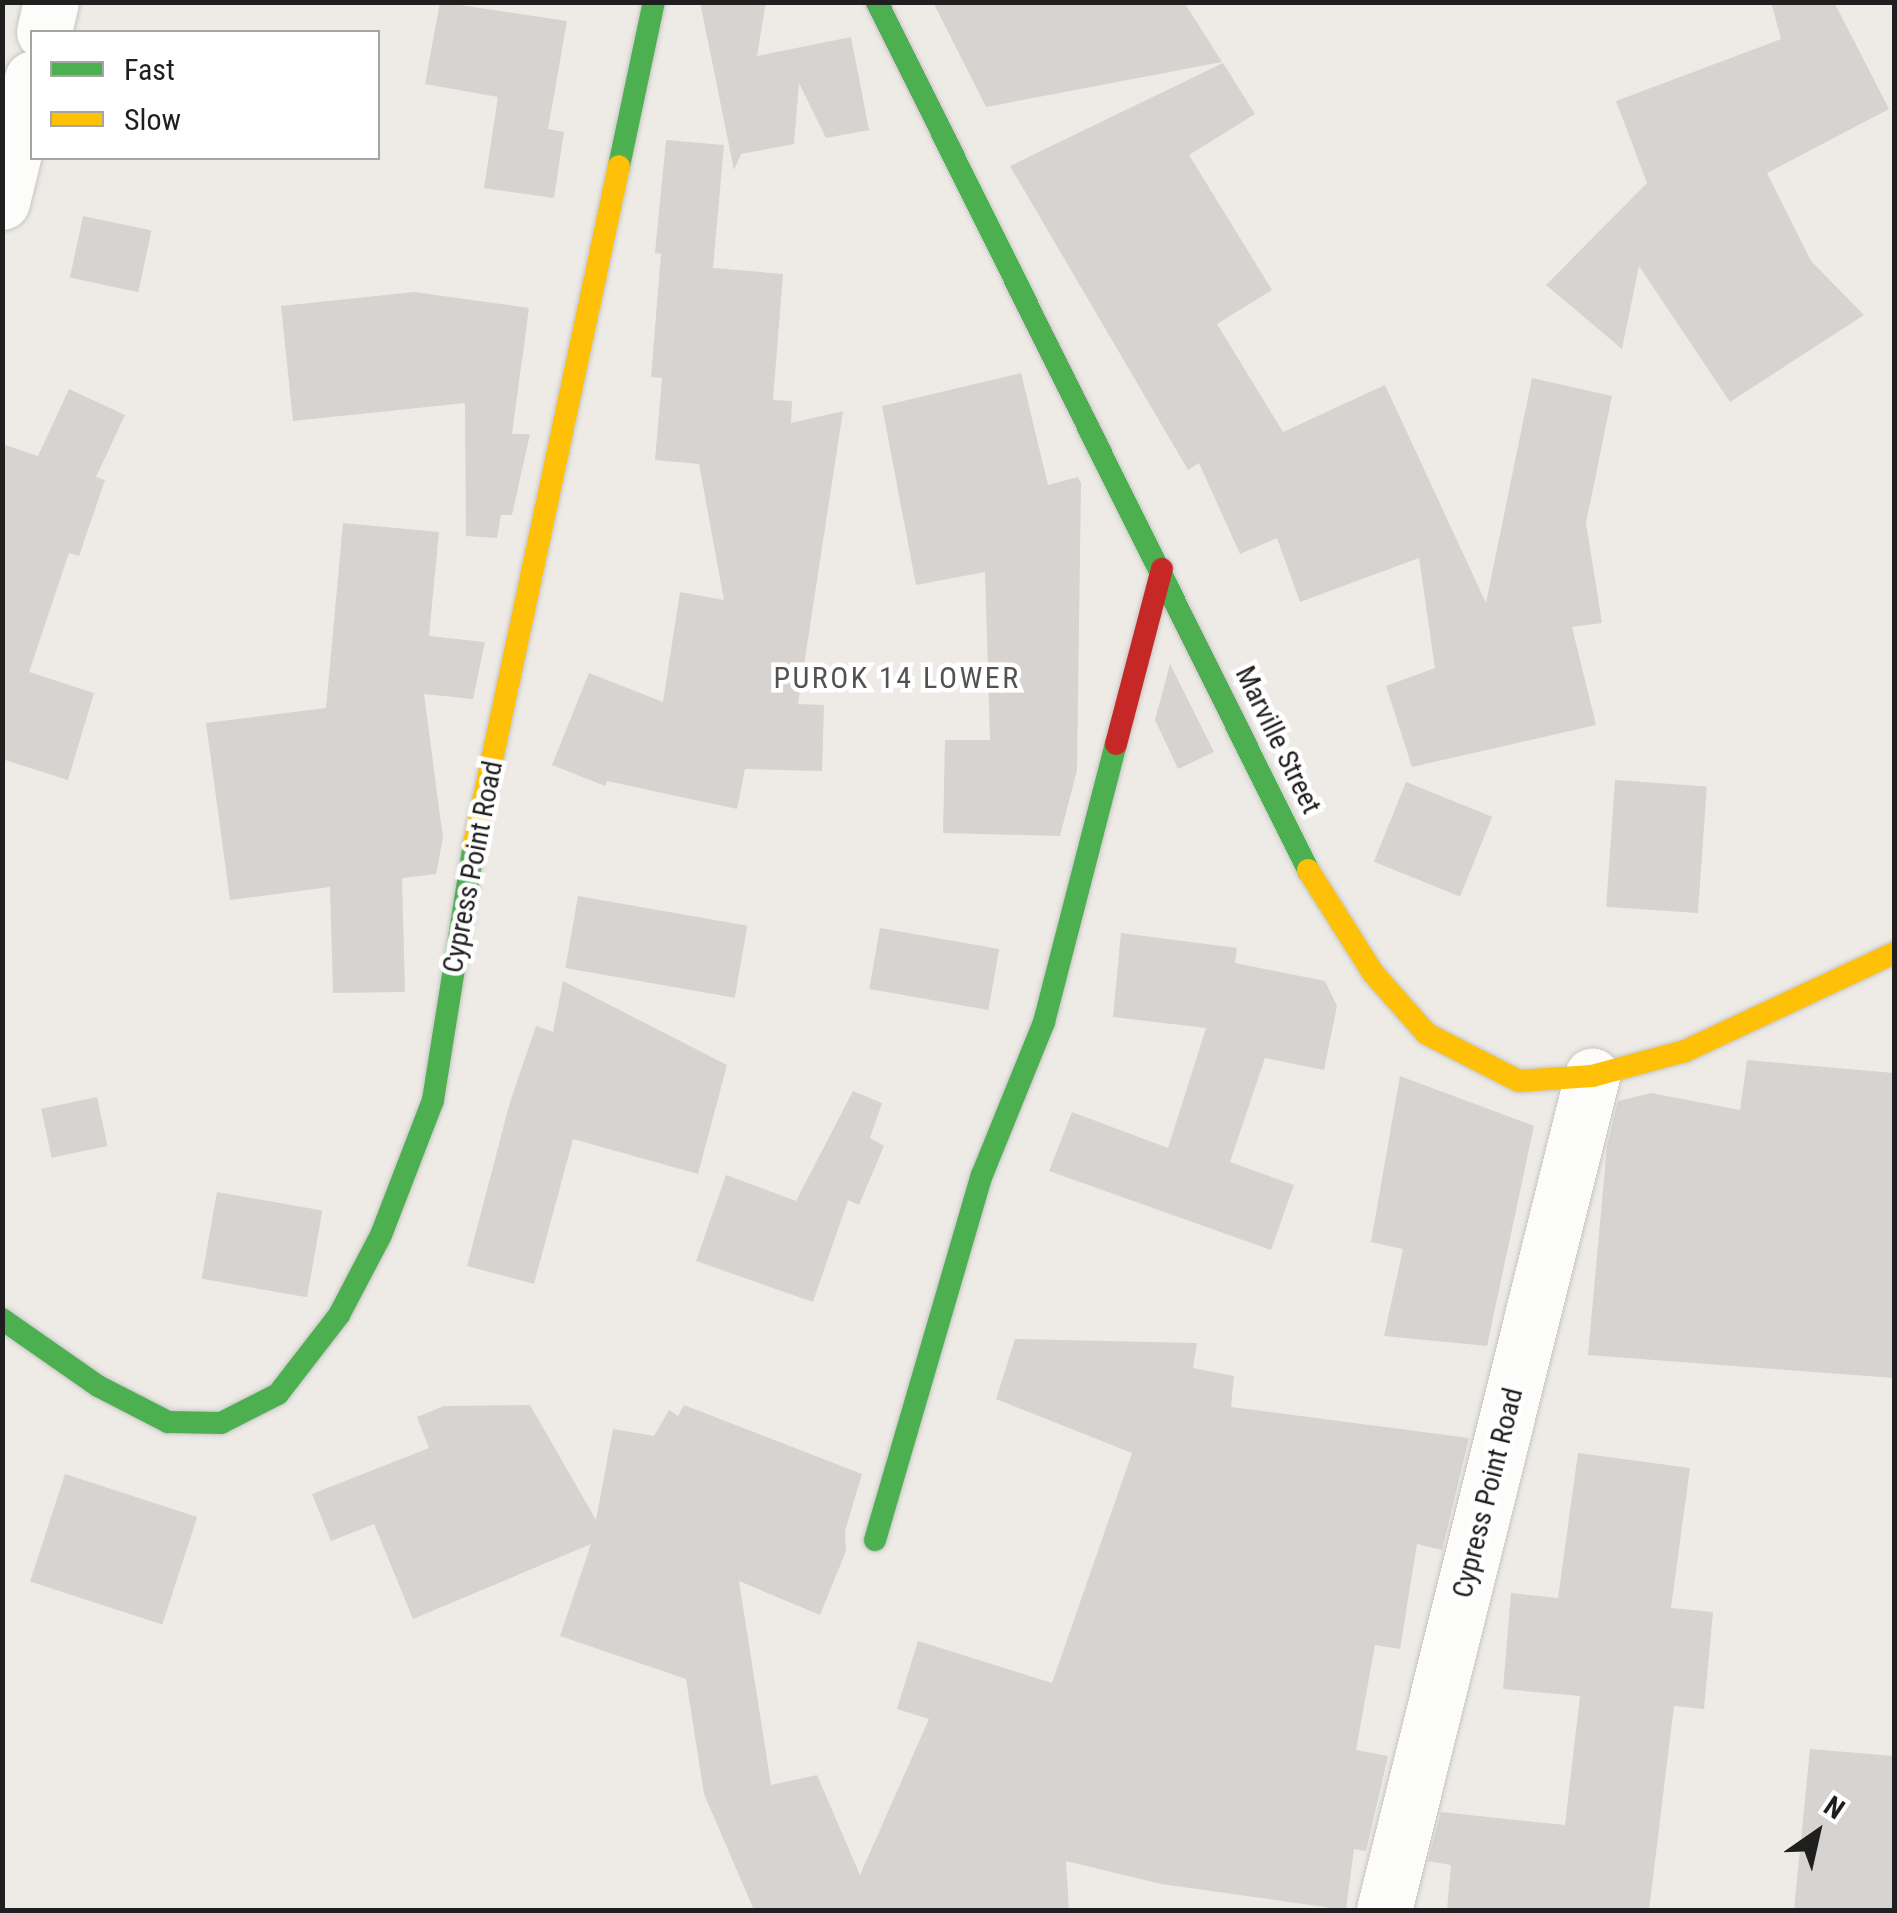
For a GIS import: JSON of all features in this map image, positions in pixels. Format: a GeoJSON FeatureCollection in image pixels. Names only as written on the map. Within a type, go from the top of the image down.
{"type":"FeatureCollection","features":[{"type":"Feature","properties":{"kind":"street"},"geometry":{"type":"LineString","coordinates":[[44,30],[51,2]]}},
{"type":"Feature","properties":{"kind":"street","name":"Cypress Point Road"},"geometry":{"type":"LineString","coordinates":[[2,1319],[98,1386],[168,1422],[222,1423],[278,1394],[338,1315],[381,1235],[433,1100],[468,873],[654,2]]}},
{"type":"Feature","properties":{"kind":"street","name":"Marville Street"},"geometry":{"type":"LineString","coordinates":[[877,2],[1162,569],[1318,890],[1373,973],[1426,1034],[1519,1081],[1592,1076],[1686,1051],[1828,978],[1894,953]]}},
{"type":"Feature","properties":{"kind":"street"},"geometry":{"type":"LineString","coordinates":[[2,202],[30,87]]}},
{"type":"Feature","properties":{"kind":"street"},"geometry":{"type":"LineString","coordinates":[[874,1540],[982,1175],[1044,1022],[1162,569]]}},
{"type":"Feature","properties":{"kind":"street","name":"Cypress Point Road"},"geometry":{"type":"LineString","coordinates":[[1384,1910],[1592,1076]]}},
{"type":"Feature","properties":{"kind":"building"},"geometry":{"type":"Polygon","coordinates":[[[440,2],[567,21],[548,129],[564,132],[554,198],[484,188],[498,97],[425,84],[440,2]]]}},
{"type":"Feature","properties":{"kind":"building"},"geometry":{"type":"Polygon","coordinates":[[[700,2],[766,2],[757,56],[851,37],[869,130],[826,138],[799,83],[794,144],[741,154],[734,170],[700,2]]]}},
{"type":"Feature","properties":{"kind":"building"},"geometry":{"type":"Polygon","coordinates":[[[933,2],[1184,2],[1222,62],[986,107],[933,2]]]}},
{"type":"Feature","properties":{"kind":"building"},"geometry":{"type":"Polygon","coordinates":[[[1771,2],[1834,2],[1889,109],[1767,173],[1811,261],[1864,315],[1730,402],[1639,266],[1622,349],[1546,285],[1647,183],[1616,101],[1781,39],[1771,2]]]}},
{"type":"Feature","properties":{"kind":"building"},"geometry":{"type":"Polygon","coordinates":[[[1223,63],[1255,114],[1189,155],[1272,290],[1217,324],[1283,432],[1385,385],[1486,603],[1532,378],[1612,396],[1586,523],[1602,623],[1572,627],[1596,725],[1412,767],[1386,686],[1435,668],[1419,558],[1300,602],[1277,538],[1240,554],[1199,463],[1188,470],[1010,166],[1223,63]]]}},
{"type":"Feature","properties":{"kind":"building"},"geometry":{"type":"Polygon","coordinates":[[[666,140],[724,145],[713,268],[783,274],[773,400],[792,401],[791,423],[843,411],[798,704],[824,705],[822,771],[745,769],[737,809],[607,781],[605,786],[552,765],[589,673],[663,702],[680,592],[724,600],[699,464],[655,460],[662,378],[651,377],[661,254],[655,253],[666,140]]]}},
{"type":"Feature","properties":{"kind":"building"},"geometry":{"type":"Polygon","coordinates":[[[83,216],[151,231],[138,292],[70,278],[83,216]]]}},
{"type":"Feature","properties":{"kind":"building"},"geometry":{"type":"Polygon","coordinates":[[[414,292],[529,308],[512,434],[530,434],[512,515],[501,515],[497,538],[466,536],[465,403],[293,421],[281,306],[414,292]]]}},
{"type":"Feature","properties":{"kind":"building"},"geometry":{"type":"Polygon","coordinates":[[[1021,373],[1048,485],[1078,477],[1081,483],[1077,770],[1060,836],[943,833],[945,740],[990,740],[985,572],[916,585],[882,406],[1021,373]]]}},
{"type":"Feature","properties":{"kind":"building"},"geometry":{"type":"Polygon","coordinates":[[[69,389],[125,415],[96,477],[105,480],[79,556],[69,553],[29,672],[94,693],[68,780],[2,759],[2,444],[38,456],[69,389]]]}},
{"type":"Feature","properties":{"kind":"building"},"geometry":{"type":"Polygon","coordinates":[[[343,523],[439,532],[429,636],[485,642],[473,699],[424,694],[443,838],[436,874],[402,878],[405,992],[333,993],[330,887],[230,900],[206,723],[326,708],[343,523]]]}},
{"type":"Feature","properties":{"kind":"building"},"geometry":{"type":"Polygon","coordinates":[[[1170,664],[1214,752],[1178,769],[1155,720],[1170,664]]]}},
{"type":"Feature","properties":{"kind":"building"},"geometry":{"type":"Polygon","coordinates":[[[1615,780],[1707,786],[1698,913],[1606,907],[1615,780]]]}},
{"type":"Feature","properties":{"kind":"building"},"geometry":{"type":"Polygon","coordinates":[[[1406,782],[1492,817],[1460,897],[1374,862],[1406,782]]]}},
{"type":"Feature","properties":{"kind":"building"},"geometry":{"type":"Polygon","coordinates":[[[578,896],[747,926],[735,998],[565,968],[578,896]]]}},
{"type":"Feature","properties":{"kind":"building"},"geometry":{"type":"Polygon","coordinates":[[[880,928],[999,949],[988,1010],[869,989],[880,928]]]}},
{"type":"Feature","properties":{"kind":"building"},"geometry":{"type":"Polygon","coordinates":[[[1121,933],[1237,948],[1235,963],[1325,981],[1337,1006],[1324,1070],[1265,1058],[1230,1162],[1294,1185],[1271,1250],[1049,1171],[1072,1112],[1168,1148],[1206,1028],[1113,1017],[1121,933]]]}},
{"type":"Feature","properties":{"kind":"building"},"geometry":{"type":"Polygon","coordinates":[[[563,981],[727,1065],[698,1174],[573,1139],[534,1284],[467,1266],[510,1102],[536,1026],[553,1032],[563,981]]]}},
{"type":"Feature","properties":{"kind":"building"},"geometry":{"type":"Polygon","coordinates":[[[1747,1060],[1894,1073],[1894,1378],[1588,1355],[1607,1146],[1618,1101],[1651,1093],[1740,1110],[1747,1060]]]}},
{"type":"Feature","properties":{"kind":"building"},"geometry":{"type":"Polygon","coordinates":[[[1400,1076],[1534,1126],[1487,1346],[1384,1336],[1403,1249],[1371,1242],[1400,1076]]]}},
{"type":"Feature","properties":{"kind":"building"},"geometry":{"type":"Polygon","coordinates":[[[853,1091],[882,1103],[870,1138],[884,1146],[859,1205],[848,1200],[813,1302],[696,1261],[726,1175],[796,1201],[853,1091]]]}},
{"type":"Feature","properties":{"kind":"building"},"geometry":{"type":"Polygon","coordinates":[[[97,1097],[107,1146],[52,1158],[41,1109],[97,1097]]]}},
{"type":"Feature","properties":{"kind":"building"},"geometry":{"type":"Polygon","coordinates":[[[217,1192],[322,1211],[307,1297],[202,1279],[217,1192]]]}},
{"type":"Feature","properties":{"kind":"building"},"geometry":{"type":"Polygon","coordinates":[[[1015,1339],[1197,1343],[1193,1368],[1234,1376],[1231,1407],[1469,1438],[1442,1550],[1417,1544],[1400,1649],[1375,1645],[1356,1750],[1388,1756],[1366,1851],[1354,1849],[1346,1910],[1161,1884],[1066,1861],[1069,1910],[754,1910],[704,1794],[686,1679],[560,1636],[591,1544],[413,1619],[374,1524],[331,1541],[312,1494],[429,1448],[417,1417],[444,1406],[530,1405],[596,1520],[613,1429],[654,1436],[669,1410],[678,1416],[684,1405],[862,1474],[845,1531],[846,1551],[820,1615],[739,1581],[771,1785],[817,1775],[860,1875],[929,1719],[897,1709],[918,1641],[1052,1683],[1132,1453],[996,1399],[1015,1339]]]}},
{"type":"Feature","properties":{"kind":"building"},"geometry":{"type":"Polygon","coordinates":[[[1578,1453],[1690,1468],[1671,1608],[1713,1612],[1704,1709],[1674,1706],[1649,1910],[1447,1910],[1451,1865],[1428,1861],[1441,1812],[1565,1825],[1580,1696],[1503,1689],[1511,1593],[1558,1598],[1578,1453]]]}},
{"type":"Feature","properties":{"kind":"building"},"geometry":{"type":"Polygon","coordinates":[[[65,1474],[197,1517],[162,1624],[30,1581],[65,1474]]]}},
{"type":"Feature","properties":{"kind":"building"},"geometry":{"type":"Polygon","coordinates":[[[1810,1749],[1894,1756],[1894,1910],[1794,1910],[1810,1749]]]}},
{"type":"Feature","properties":{"kind":"traffic: fast"},"geometry":{"type":"LineString","coordinates":[[619,166],[654,2]]}},
{"type":"Feature","properties":{"kind":"traffic: fast"},"geometry":{"type":"LineString","coordinates":[[877,2],[1308,870]]}},
{"type":"Feature","properties":{"kind":"traffic: fast"},"geometry":{"type":"LineString","coordinates":[[875,1540],[982,1175],[1044,1022],[1116,744]]}},
{"type":"Feature","properties":{"kind":"traffic: fast"},"geometry":{"type":"LineString","coordinates":[[2,1319],[98,1386],[168,1422],[221,1423],[278,1394],[339,1315],[381,1235],[433,1100],[474,844]]}},
{"type":"Feature","properties":{"kind":"traffic: slow"},"geometry":{"type":"LineString","coordinates":[[474,844],[619,166]]}},
{"type":"Feature","properties":{"kind":"traffic: slow"},"geometry":{"type":"LineString","coordinates":[[1308,870],[1373,973],[1427,1034],[1519,1081],[1592,1076],[1685,1051],[1894,953]]}},
{"type":"Feature","properties":{"kind":"traffic: jam"},"geometry":{"type":"LineString","coordinates":[[1116,744],[1162,569]]}},
{"type":"Feature","properties":{"kind":"district","name":"PUROK 14 LOWER"},"geometry":{"type":"Point","coordinates":[897,678]}}]}
